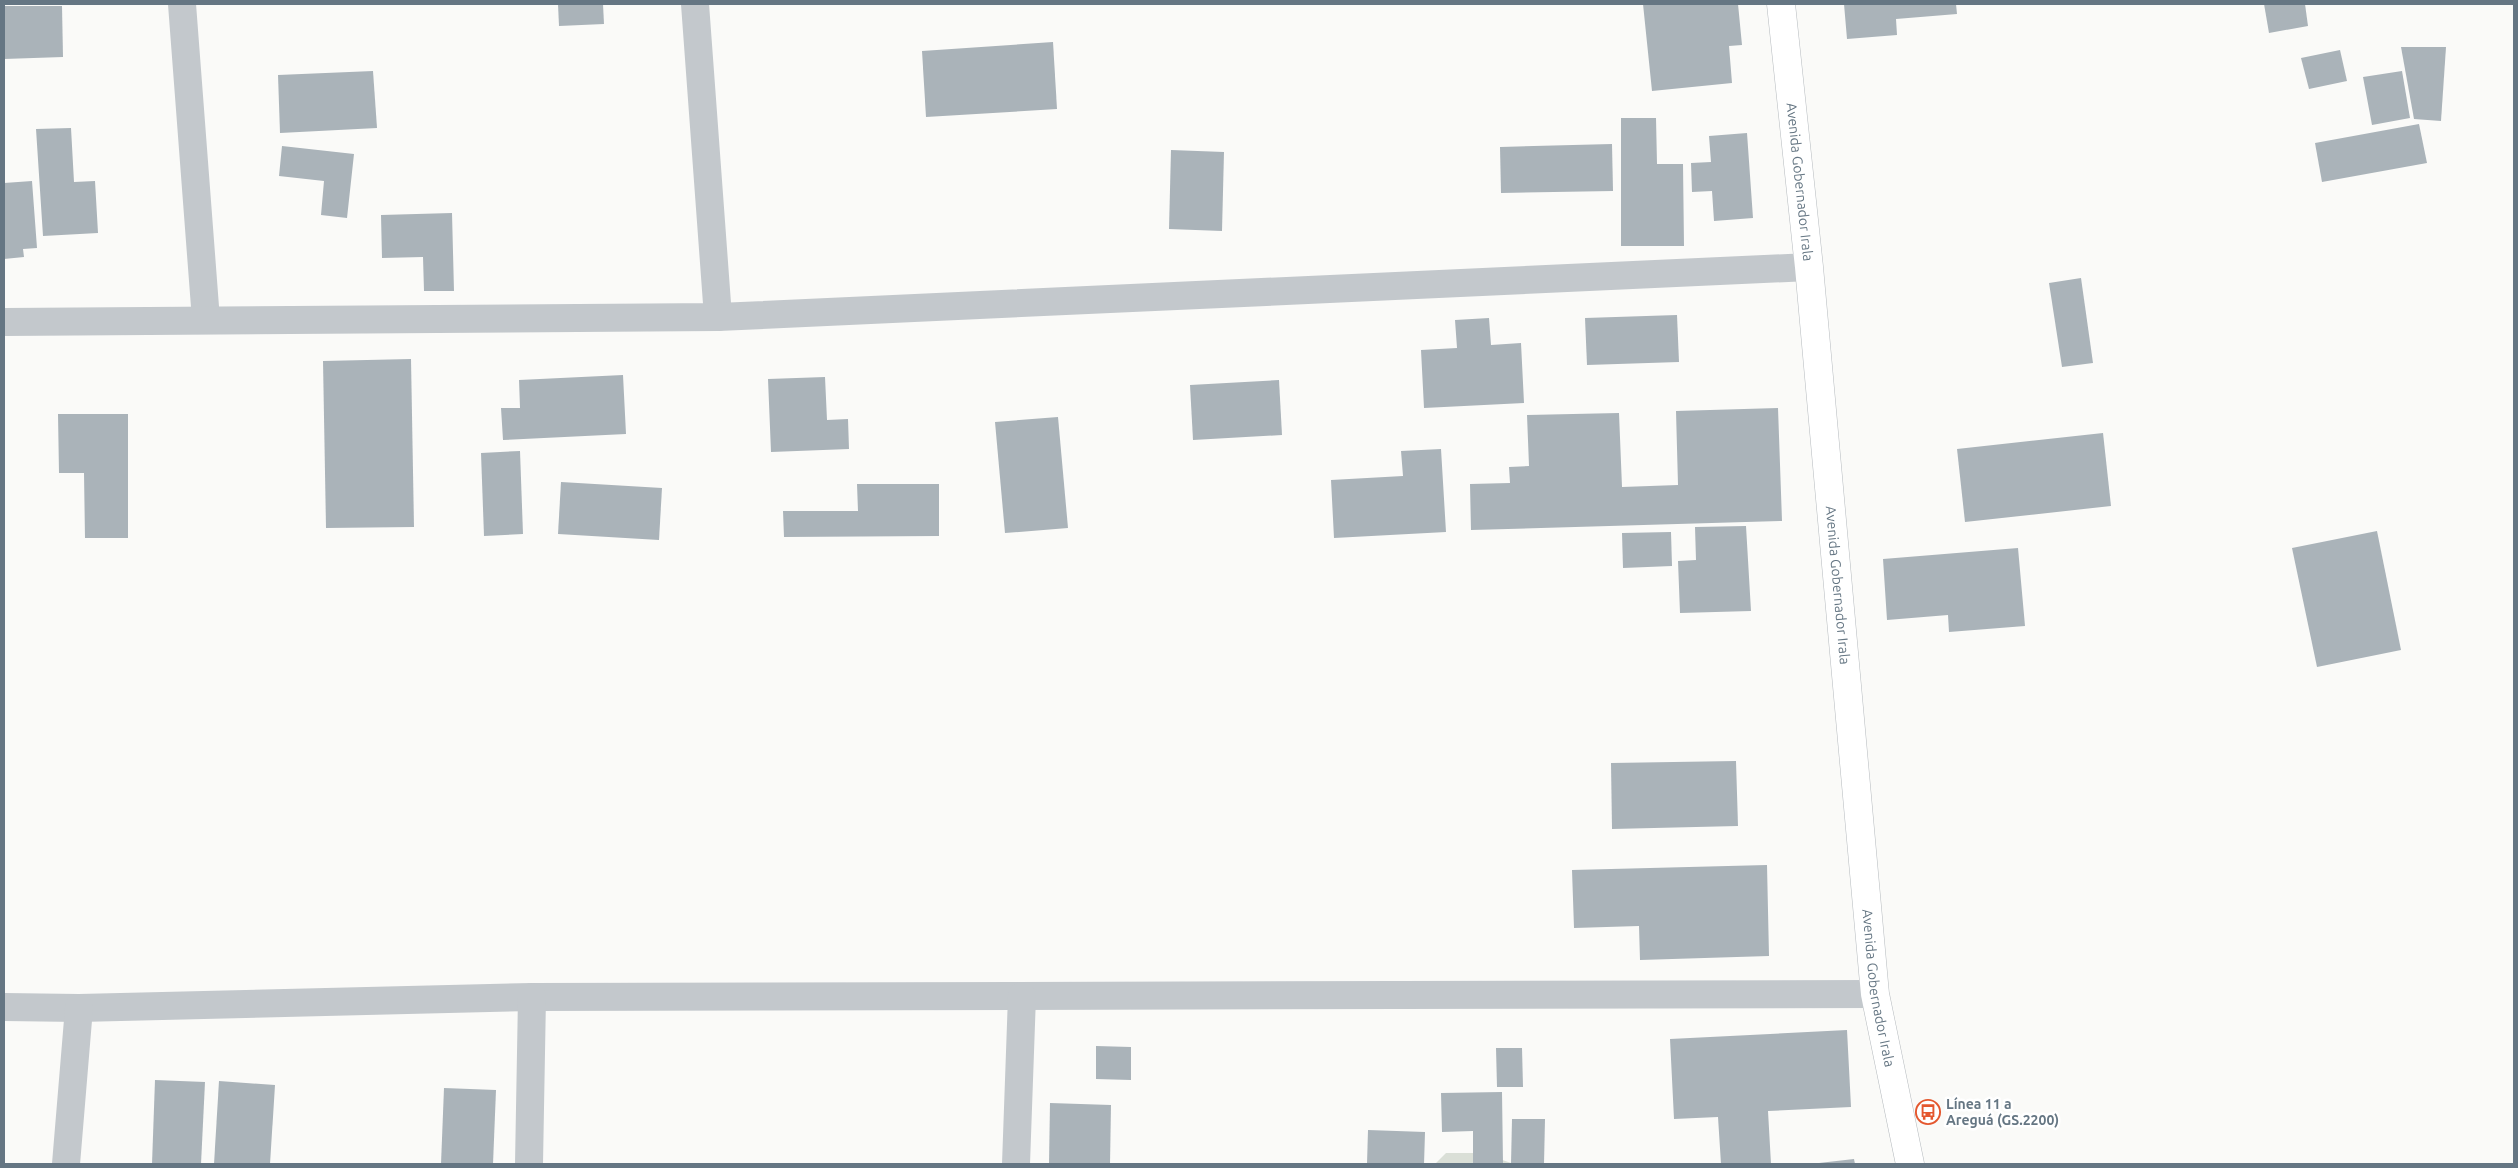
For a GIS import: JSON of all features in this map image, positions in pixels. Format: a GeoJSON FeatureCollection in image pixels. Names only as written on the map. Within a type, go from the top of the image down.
{"type":"FeatureCollection","features":[{"type":"Feature","properties":{"kind":"main road","name":"Avenida Gobernador Irala"},"geometry":{"type":"LineString","coordinates":[[1781,4],[1809,267],[1875,994],[1910,1164]]}},
{"type":"Feature","properties":{"kind":"street"},"geometry":{"type":"LineString","coordinates":[[182,4],[206,320]]}},
{"type":"Feature","properties":{"kind":"street"},"geometry":{"type":"LineString","coordinates":[[695,4],[718,317]]}},
{"type":"Feature","properties":{"kind":"street"},"geometry":{"type":"LineString","coordinates":[[4,322],[718,317],[1809,267]]}},
{"type":"Feature","properties":{"kind":"street"},"geometry":{"type":"LineString","coordinates":[[4,1007],[79,1008],[532,997],[1875,994]]}},
{"type":"Feature","properties":{"kind":"street"},"geometry":{"type":"LineString","coordinates":[[1016,1164],[1022,996]]}},
{"type":"Feature","properties":{"kind":"street"},"geometry":{"type":"LineString","coordinates":[[529,1164],[532,997]]}},
{"type":"Feature","properties":{"kind":"street"},"geometry":{"type":"LineString","coordinates":[[66,1164],[79,1008]]}},
{"type":"Feature","properties":{"kind":"shaded area"},"geometry":{"type":"Polygon","coordinates":[[[1446,1153],[1482,1153],[1514,1164],[1435,1164],[1446,1153]]]}},
{"type":"Feature","properties":{"kind":"building"},"geometry":{"type":"Polygon","coordinates":[[[558,4],[603,4],[604,24],[559,26],[558,4]]]}},
{"type":"Feature","properties":{"kind":"building"},"geometry":{"type":"Polygon","coordinates":[[[1643,4],[1738,4],[1742,45],[1729,46],[1732,83],[1652,91],[1643,4]]]}},
{"type":"Feature","properties":{"kind":"building"},"geometry":{"type":"Polygon","coordinates":[[[1844,4],[1956,4],[1957,14],[1896,19],[1897,35],[1847,39],[1844,4]]]}},
{"type":"Feature","properties":{"kind":"building"},"geometry":{"type":"Polygon","coordinates":[[[2264,4],[2305,4],[2308,26],[2269,33],[2264,4]]]}},
{"type":"Feature","properties":{"kind":"building"},"geometry":{"type":"Polygon","coordinates":[[[4,6],[62,6],[63,57],[4,59],[4,6]]]}},
{"type":"Feature","properties":{"kind":"building"},"geometry":{"type":"Polygon","coordinates":[[[1053,42],[1057,109],[926,117],[922,51],[1053,42]]]}},
{"type":"Feature","properties":{"kind":"building"},"geometry":{"type":"Polygon","coordinates":[[[2401,47],[2446,47],[2441,121],[2414,119],[2401,47]]]}},
{"type":"Feature","properties":{"kind":"building"},"geometry":{"type":"Polygon","coordinates":[[[2340,50],[2347,81],[2309,89],[2301,58],[2340,50]]]}},
{"type":"Feature","properties":{"kind":"building"},"geometry":{"type":"Polygon","coordinates":[[[373,71],[377,128],[280,133],[278,75],[373,71]]]}},
{"type":"Feature","properties":{"kind":"building"},"geometry":{"type":"Polygon","coordinates":[[[2402,71],[2410,118],[2372,125],[2363,77],[2402,71]]]}},
{"type":"Feature","properties":{"kind":"building"},"geometry":{"type":"Polygon","coordinates":[[[1621,118],[1656,118],[1657,164],[1683,164],[1684,246],[1621,246],[1621,118]]]}},
{"type":"Feature","properties":{"kind":"building"},"geometry":{"type":"Polygon","coordinates":[[[2419,124],[2427,163],[2322,182],[2315,143],[2419,124]]]}},
{"type":"Feature","properties":{"kind":"building"},"geometry":{"type":"Polygon","coordinates":[[[71,128],[74,182],[95,181],[98,233],[43,236],[36,129],[71,128]]]}},
{"type":"Feature","properties":{"kind":"building"},"geometry":{"type":"Polygon","coordinates":[[[1747,133],[1753,218],[1714,221],[1712,191],[1692,192],[1691,163],[1711,162],[1709,136],[1747,133]]]}},
{"type":"Feature","properties":{"kind":"building"},"geometry":{"type":"Polygon","coordinates":[[[1612,144],[1613,191],[1501,193],[1500,147],[1612,144]]]}},
{"type":"Feature","properties":{"kind":"building"},"geometry":{"type":"Polygon","coordinates":[[[282,146],[354,154],[347,218],[321,215],[324,181],[279,176],[282,146]]]}},
{"type":"Feature","properties":{"kind":"building"},"geometry":{"type":"Polygon","coordinates":[[[1171,150],[1224,152],[1222,231],[1169,229],[1171,150]]]}},
{"type":"Feature","properties":{"kind":"building"},"geometry":{"type":"Polygon","coordinates":[[[32,181],[37,248],[23,249],[24,257],[4,259],[4,183],[32,181]]]}},
{"type":"Feature","properties":{"kind":"building"},"geometry":{"type":"Polygon","coordinates":[[[452,213],[454,291],[424,291],[423,257],[382,258],[381,215],[452,213]]]}},
{"type":"Feature","properties":{"kind":"building"},"geometry":{"type":"Polygon","coordinates":[[[2081,278],[2093,363],[2062,367],[2049,283],[2081,278]]]}},
{"type":"Feature","properties":{"kind":"building"},"geometry":{"type":"Polygon","coordinates":[[[1677,315],[1679,362],[1587,365],[1585,318],[1677,315]]]}},
{"type":"Feature","properties":{"kind":"building"},"geometry":{"type":"Polygon","coordinates":[[[1489,318],[1491,345],[1521,343],[1524,403],[1424,408],[1421,350],[1457,348],[1455,320],[1489,318]]]}},
{"type":"Feature","properties":{"kind":"building"},"geometry":{"type":"Polygon","coordinates":[[[411,359],[414,527],[326,528],[323,361],[411,359]]]}},
{"type":"Feature","properties":{"kind":"building"},"geometry":{"type":"Polygon","coordinates":[[[623,375],[626,434],[503,440],[501,408],[520,408],[519,380],[623,375]]]}},
{"type":"Feature","properties":{"kind":"building"},"geometry":{"type":"Polygon","coordinates":[[[825,377],[827,420],[848,419],[849,449],[771,452],[768,379],[825,377]]]}},
{"type":"Feature","properties":{"kind":"building"},"geometry":{"type":"Polygon","coordinates":[[[1279,380],[1282,435],[1193,440],[1190,385],[1279,380]]]}},
{"type":"Feature","properties":{"kind":"building"},"geometry":{"type":"Polygon","coordinates":[[[1778,408],[1782,521],[1471,530],[1470,484],[1510,483],[1509,467],[1529,466],[1527,415],[1619,413],[1622,487],[1678,485],[1676,411],[1778,408]]]}},
{"type":"Feature","properties":{"kind":"building"},"geometry":{"type":"Polygon","coordinates":[[[58,414],[128,414],[128,538],[85,538],[84,473],[59,473],[58,414]]]}},
{"type":"Feature","properties":{"kind":"building"},"geometry":{"type":"Polygon","coordinates":[[[1058,417],[1068,528],[1005,533],[995,422],[1058,417]]]}},
{"type":"Feature","properties":{"kind":"building"},"geometry":{"type":"Polygon","coordinates":[[[2103,433],[2111,506],[1965,522],[1957,449],[2103,433]]]}},
{"type":"Feature","properties":{"kind":"building"},"geometry":{"type":"Polygon","coordinates":[[[1441,449],[1446,532],[1334,538],[1331,480],[1403,476],[1401,451],[1441,449]]]}},
{"type":"Feature","properties":{"kind":"building"},"geometry":{"type":"Polygon","coordinates":[[[520,451],[523,534],[484,536],[481,453],[520,451]]]}},
{"type":"Feature","properties":{"kind":"building"},"geometry":{"type":"Polygon","coordinates":[[[561,482],[662,488],[659,540],[558,534],[561,482]]]}},
{"type":"Feature","properties":{"kind":"building"},"geometry":{"type":"Polygon","coordinates":[[[857,484],[939,484],[939,536],[784,537],[783,511],[858,511],[857,484]]]}},
{"type":"Feature","properties":{"kind":"building"},"geometry":{"type":"Polygon","coordinates":[[[1746,526],[1751,611],[1680,613],[1678,561],[1696,560],[1695,527],[1746,526]]]}},
{"type":"Feature","properties":{"kind":"building"},"geometry":{"type":"Polygon","coordinates":[[[2377,531],[2401,650],[2317,667],[2292,548],[2377,531]]]}},
{"type":"Feature","properties":{"kind":"building"},"geometry":{"type":"Polygon","coordinates":[[[1671,532],[1672,566],[1623,568],[1622,533],[1671,532]]]}},
{"type":"Feature","properties":{"kind":"building"},"geometry":{"type":"Polygon","coordinates":[[[2018,548],[2025,626],[1949,632],[1948,615],[1887,620],[1883,559],[2018,548]]]}},
{"type":"Feature","properties":{"kind":"building"},"geometry":{"type":"Polygon","coordinates":[[[1736,761],[1738,826],[1612,829],[1611,763],[1736,761]]]}},
{"type":"Feature","properties":{"kind":"building"},"geometry":{"type":"Polygon","coordinates":[[[1767,865],[1769,956],[1640,960],[1639,926],[1574,928],[1572,870],[1767,865]]]}},
{"type":"Feature","properties":{"kind":"building"},"geometry":{"type":"Polygon","coordinates":[[[1847,1030],[1851,1107],[1768,1111],[1771,1164],[1721,1164],[1718,1117],[1674,1119],[1670,1039],[1847,1030]]]}},
{"type":"Feature","properties":{"kind":"building"},"geometry":{"type":"Polygon","coordinates":[[[1096,1046],[1131,1047],[1131,1080],[1096,1079],[1096,1046]]]}},
{"type":"Feature","properties":{"kind":"building"},"geometry":{"type":"Polygon","coordinates":[[[1496,1048],[1522,1048],[1523,1087],[1497,1087],[1496,1048]]]}},
{"type":"Feature","properties":{"kind":"building"},"geometry":{"type":"Polygon","coordinates":[[[155,1080],[205,1082],[201,1164],[152,1164],[155,1080]]]}},
{"type":"Feature","properties":{"kind":"building"},"geometry":{"type":"Polygon","coordinates":[[[219,1081],[275,1085],[270,1164],[214,1164],[219,1081]]]}},
{"type":"Feature","properties":{"kind":"building"},"geometry":{"type":"Polygon","coordinates":[[[444,1088],[496,1090],[493,1164],[441,1164],[444,1088]]]}},
{"type":"Feature","properties":{"kind":"building"},"geometry":{"type":"Polygon","coordinates":[[[1502,1092],[1503,1164],[1473,1164],[1473,1131],[1442,1132],[1441,1093],[1502,1092]]]}},
{"type":"Feature","properties":{"kind":"building"},"geometry":{"type":"Polygon","coordinates":[[[1050,1103],[1111,1105],[1110,1164],[1049,1164],[1050,1103]]]}},
{"type":"Feature","properties":{"kind":"building"},"geometry":{"type":"Polygon","coordinates":[[[1512,1119],[1545,1119],[1544,1164],[1511,1164],[1512,1119]]]}},
{"type":"Feature","properties":{"kind":"building"},"geometry":{"type":"Polygon","coordinates":[[[1368,1130],[1425,1132],[1424,1164],[1367,1164],[1368,1130]]]}},
{"type":"Feature","properties":{"kind":"building"},"geometry":{"type":"Polygon","coordinates":[[[1854,1159],[1855,1164],[1819,1164],[1819,1163],[1854,1159]]]}},
{"type":"Feature","properties":{"kind":"place","name":"Línea 11 a Areguá (GS.2200)"},"geometry":{"type":"Point","coordinates":[1928,1112]}}]}
